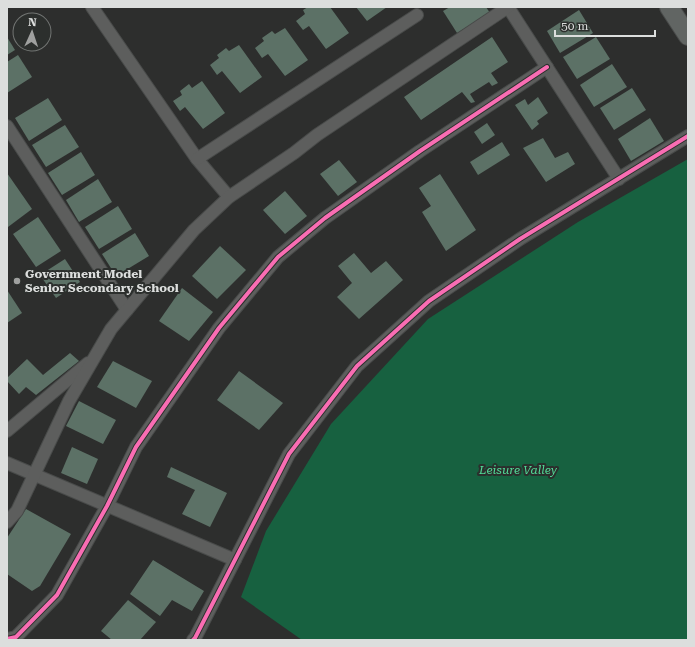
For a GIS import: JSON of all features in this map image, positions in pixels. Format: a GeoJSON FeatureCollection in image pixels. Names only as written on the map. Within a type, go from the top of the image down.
{"type":"FeatureCollection","features":[{"type":"Feature","properties":{"kind":"main road"},"geometry":{"type":"LineString","coordinates":[[669,7],[688,36]]}},
{"type":"Feature","properties":{"kind":"street"},"geometry":{"type":"LineString","coordinates":[[92,7],[197,159],[229,197]]}},
{"type":"Feature","properties":{"kind":"street"},"geometry":{"type":"LineString","coordinates":[[7,522],[17,511],[69,401],[111,329],[194,230],[229,197],[294,153],[317,135],[508,7],[619,179]]}},
{"type":"Feature","properties":{"kind":"street"},"geometry":{"type":"LineString","coordinates":[[197,159],[417,15]]}},
{"type":"Feature","properties":{"kind":"street"},"geometry":{"type":"LineString","coordinates":[[7,639],[16,636],[57,595],[107,506],[136,447],[219,328],[278,257],[324,218],[413,156],[547,67]]}},
{"type":"Feature","properties":{"kind":"street"},"geometry":{"type":"LineString","coordinates":[[7,126],[127,310]]}},
{"type":"Feature","properties":{"kind":"street"},"geometry":{"type":"LineString","coordinates":[[193,640],[289,454],[357,366],[429,301],[520,239],[688,136]]}},
{"type":"Feature","properties":{"kind":"street"},"geometry":{"type":"LineString","coordinates":[[7,431],[95,357]]}},
{"type":"Feature","properties":{"kind":"street"},"geometry":{"type":"LineString","coordinates":[[7,463],[235,560]]}},
{"type":"Feature","properties":{"kind":"green space","name":"Leisure Valley"},"geometry":{"type":"Polygon","coordinates":[[[688,159],[688,640],[302,640],[241,597],[266,531],[331,424],[428,319],[578,222],[688,159]]]}},
{"type":"Feature","properties":{"kind":"building"},"geometry":{"type":"Polygon","coordinates":[[[308,7],[330,7],[349,33],[326,49],[309,26],[303,30],[296,21],[305,14],[303,10],[308,7]]]}},
{"type":"Feature","properties":{"kind":"building"},"geometry":{"type":"Polygon","coordinates":[[[356,7],[387,7],[367,21],[356,7]]]}},
{"type":"Feature","properties":{"kind":"building"},"geometry":{"type":"Polygon","coordinates":[[[450,7],[486,7],[490,13],[457,33],[443,11],[450,7]]]}},
{"type":"Feature","properties":{"kind":"building"},"geometry":{"type":"Polygon","coordinates":[[[579,10],[593,33],[560,53],[547,31],[579,10]]]}},
{"type":"Feature","properties":{"kind":"building"},"geometry":{"type":"Polygon","coordinates":[[[285,28],[308,60],[285,76],[268,54],[262,58],[255,48],[264,41],[262,38],[272,31],[275,34],[285,28]]]}},
{"type":"Feature","properties":{"kind":"building"},"geometry":{"type":"Polygon","coordinates":[[[7,37],[12,45],[12,52],[7,55],[7,37]]]}},
{"type":"Feature","properties":{"kind":"building"},"geometry":{"type":"Polygon","coordinates":[[[492,37],[508,62],[491,73],[498,83],[492,86],[489,82],[470,94],[475,102],[471,103],[462,92],[421,120],[404,97],[492,37]]]}},
{"type":"Feature","properties":{"kind":"building"},"geometry":{"type":"Polygon","coordinates":[[[596,37],[610,59],[577,79],[563,57],[596,37]]]}},
{"type":"Feature","properties":{"kind":"building"},"geometry":{"type":"Polygon","coordinates":[[[239,45],[262,77],[240,93],[222,71],[217,75],[210,65],[219,58],[217,55],[226,48],[229,51],[239,45]]]}},
{"type":"Feature","properties":{"kind":"building"},"geometry":{"type":"Polygon","coordinates":[[[18,55],[32,77],[7,93],[7,62],[18,55]]]}},
{"type":"Feature","properties":{"kind":"building"},"geometry":{"type":"Polygon","coordinates":[[[612,64],[627,87],[594,107],[580,85],[612,64]]]}},
{"type":"Feature","properties":{"kind":"building"},"geometry":{"type":"Polygon","coordinates":[[[202,81],[225,113],[203,129],[185,107],[180,111],[173,101],[182,95],[180,91],[189,84],[192,88],[202,81]]]}},
{"type":"Feature","properties":{"kind":"building"},"geometry":{"type":"Polygon","coordinates":[[[632,88],[646,110],[614,130],[600,108],[632,88]]]}},
{"type":"Feature","properties":{"kind":"building"},"geometry":{"type":"Polygon","coordinates":[[[538,97],[548,113],[537,121],[539,124],[532,130],[515,105],[525,99],[528,105],[538,97]]]}},
{"type":"Feature","properties":{"kind":"building"},"geometry":{"type":"Polygon","coordinates":[[[48,98],[62,120],[29,141],[15,118],[48,98]]]}},
{"type":"Feature","properties":{"kind":"building"},"geometry":{"type":"Polygon","coordinates":[[[650,118],[664,141],[631,161],[618,139],[650,118]]]}},
{"type":"Feature","properties":{"kind":"building"},"geometry":{"type":"Polygon","coordinates":[[[487,123],[495,135],[482,144],[474,132],[487,123]]]}},
{"type":"Feature","properties":{"kind":"building"},"geometry":{"type":"Polygon","coordinates":[[[65,125],[79,147],[46,167],[32,145],[65,125]]]}},
{"type":"Feature","properties":{"kind":"building"},"geometry":{"type":"Polygon","coordinates":[[[543,138],[555,158],[568,152],[575,164],[546,182],[523,148],[543,138]]]}},
{"type":"Feature","properties":{"kind":"building"},"geometry":{"type":"Polygon","coordinates":[[[502,142],[510,155],[478,175],[470,162],[502,142]]]}},
{"type":"Feature","properties":{"kind":"building"},"geometry":{"type":"Polygon","coordinates":[[[81,152],[95,175],[62,195],[48,173],[81,152]]]}},
{"type":"Feature","properties":{"kind":"building"},"geometry":{"type":"Polygon","coordinates":[[[339,160],[357,182],[338,196],[320,174],[339,160]]]}},
{"type":"Feature","properties":{"kind":"building"},"geometry":{"type":"Polygon","coordinates":[[[7,173],[32,209],[8,227],[7,225],[7,173]]]}},
{"type":"Feature","properties":{"kind":"building"},"geometry":{"type":"Polygon","coordinates":[[[440,174],[476,230],[446,251],[422,212],[431,206],[419,188],[440,174]]]}},
{"type":"Feature","properties":{"kind":"building"},"geometry":{"type":"Polygon","coordinates":[[[98,179],[112,202],[79,222],[66,200],[98,179]]]}},
{"type":"Feature","properties":{"kind":"building"},"geometry":{"type":"Polygon","coordinates":[[[285,191],[307,216],[285,234],[263,210],[285,191]]]}},
{"type":"Feature","properties":{"kind":"building"},"geometry":{"type":"Polygon","coordinates":[[[118,206],[132,229],[99,249],[85,227],[118,206]]]}},
{"type":"Feature","properties":{"kind":"building"},"geometry":{"type":"Polygon","coordinates":[[[38,217],[61,251],[36,267],[13,234],[38,217]]]}},
{"type":"Feature","properties":{"kind":"building"},"geometry":{"type":"Polygon","coordinates":[[[135,233],[149,256],[116,276],[102,254],[135,233]]]}},
{"type":"Feature","properties":{"kind":"building"},"geometry":{"type":"Polygon","coordinates":[[[220,246],[246,270],[217,299],[192,276],[220,246]]]}},
{"type":"Feature","properties":{"kind":"building"},"geometry":{"type":"Polygon","coordinates":[[[354,253],[371,273],[386,261],[403,280],[359,319],[337,297],[352,283],[338,266],[354,253]]]}},
{"type":"Feature","properties":{"kind":"building"},"geometry":{"type":"Polygon","coordinates":[[[65,259],[80,282],[56,298],[40,275],[65,259]]]}},
{"type":"Feature","properties":{"kind":"building"},"geometry":{"type":"Polygon","coordinates":[[[182,288],[213,312],[189,341],[159,321],[182,288]]]}},
{"type":"Feature","properties":{"kind":"building"},"geometry":{"type":"Polygon","coordinates":[[[7,290],[22,313],[7,323],[7,290]]]}},
{"type":"Feature","properties":{"kind":"building"},"geometry":{"type":"Polygon","coordinates":[[[70,353],[79,361],[36,395],[26,387],[19,394],[7,381],[7,378],[27,359],[43,375],[70,353]]]}},
{"type":"Feature","properties":{"kind":"building"},"geometry":{"type":"Polygon","coordinates":[[[113,361],[152,381],[136,408],[97,387],[113,361]]]}},
{"type":"Feature","properties":{"kind":"building"},"geometry":{"type":"Polygon","coordinates":[[[239,371],[283,403],[259,430],[217,400],[239,371]]]}},
{"type":"Feature","properties":{"kind":"building"},"geometry":{"type":"Polygon","coordinates":[[[79,401],[116,420],[103,444],[66,426],[79,401]]]}},
{"type":"Feature","properties":{"kind":"building"},"geometry":{"type":"Polygon","coordinates":[[[72,447],[98,459],[87,484],[61,473],[72,447]]]}},
{"type":"Feature","properties":{"kind":"building"},"geometry":{"type":"Polygon","coordinates":[[[171,467],[227,493],[210,527],[182,514],[195,490],[167,477],[171,467]]]}},
{"type":"Feature","properties":{"kind":"building"},"geometry":{"type":"Polygon","coordinates":[[[26,509],[71,534],[40,586],[32,591],[7,574],[7,538],[26,509]]]}},
{"type":"Feature","properties":{"kind":"building"},"geometry":{"type":"Polygon","coordinates":[[[153,560],[204,591],[192,611],[172,600],[160,616],[130,594],[153,560]]]}},
{"type":"Feature","properties":{"kind":"building"},"geometry":{"type":"Polygon","coordinates":[[[128,600],[156,622],[140,640],[112,640],[101,631],[128,600]]]}},
{"type":"Feature","properties":{"kind":"cycle path"},"geometry":{"type":"LineString","coordinates":[[7,639],[16,637],[57,595],[107,506],[136,447],[219,328],[278,257],[325,218],[420,151],[547,67]]}},
{"type":"Feature","properties":{"kind":"cycle path"},"geometry":{"type":"LineString","coordinates":[[193,640],[289,454],[357,366],[429,301],[520,239],[688,136]]}},
{"type":"Feature","properties":{"kind":"place","name":"Government Model Senior Secondary School"},"geometry":{"type":"Point","coordinates":[17,281]}}]}
